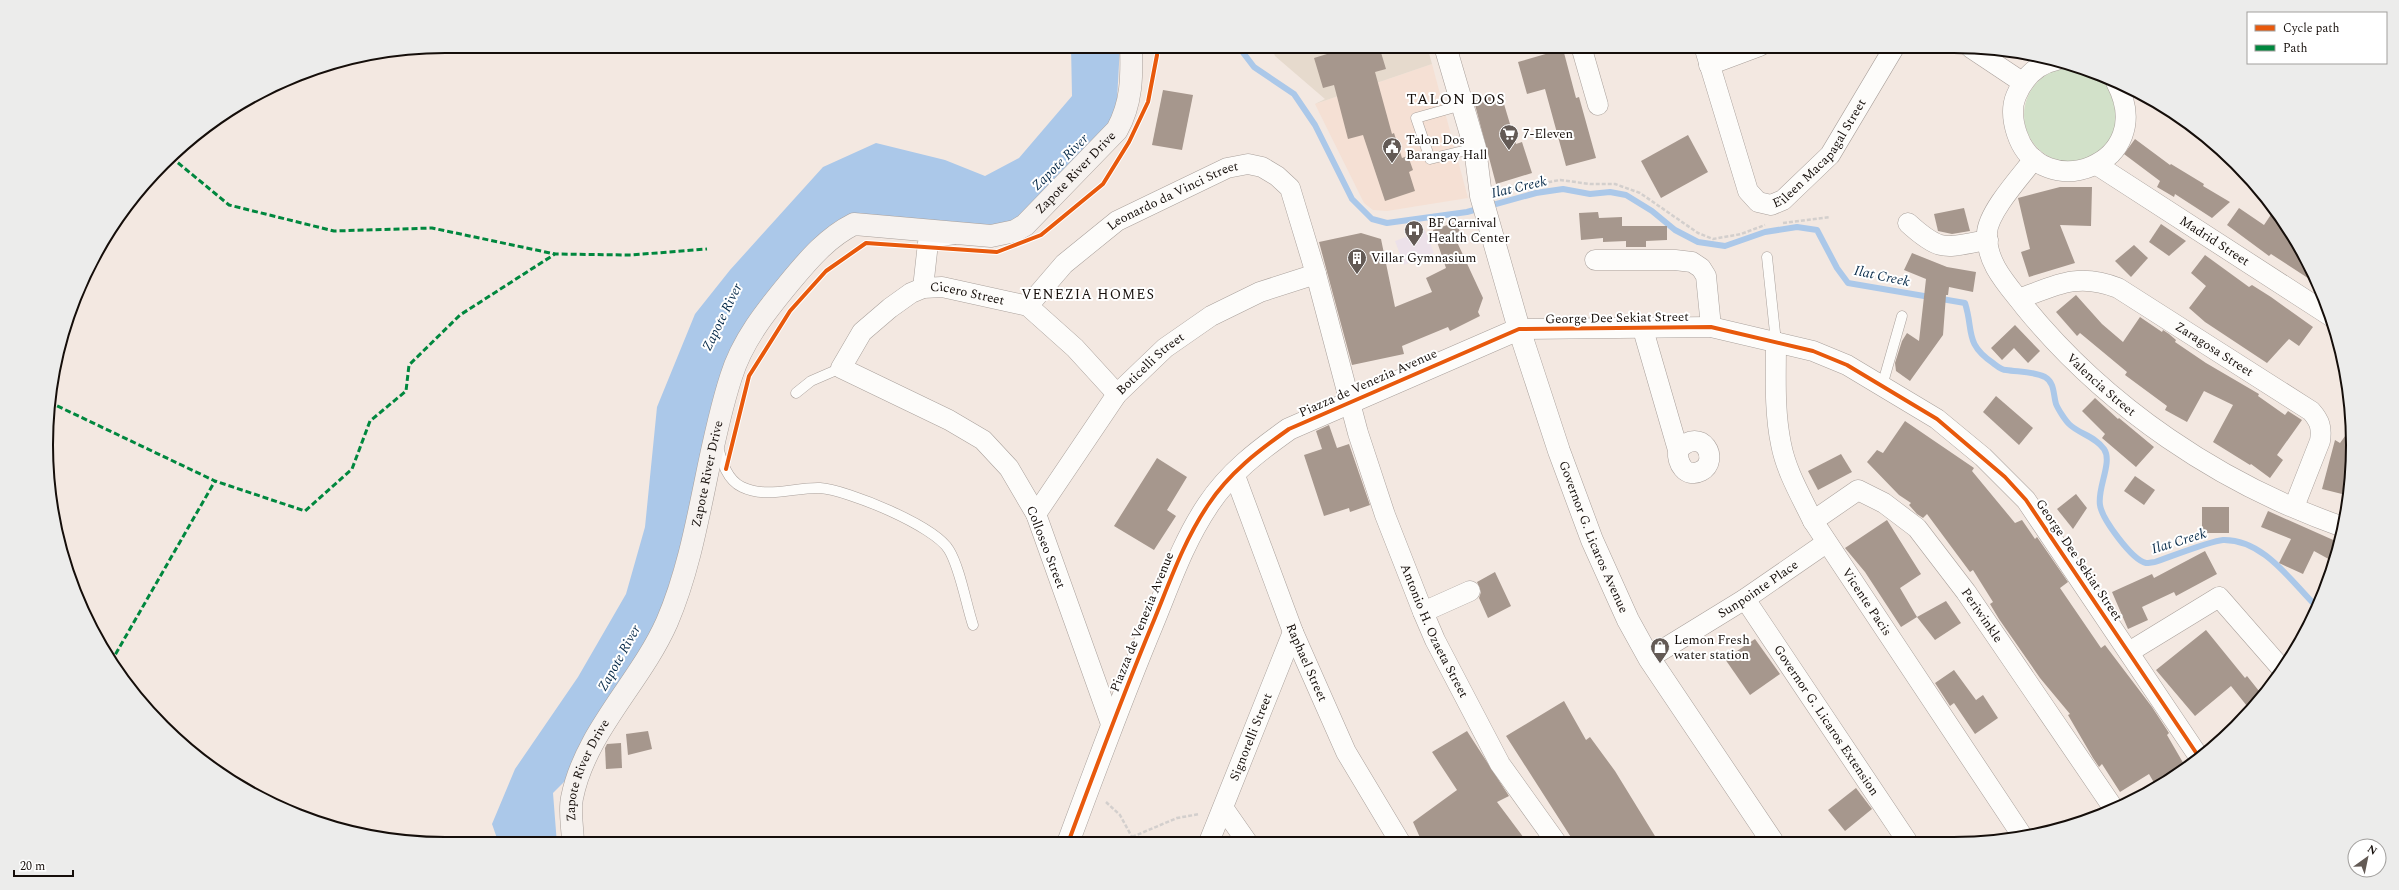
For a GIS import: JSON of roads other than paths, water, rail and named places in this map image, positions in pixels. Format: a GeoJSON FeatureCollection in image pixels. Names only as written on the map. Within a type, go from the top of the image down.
{"type":"FeatureCollection","features":[{"type":"Feature","properties":{"kind":"main road","name":"Zapote River Drive"},"geometry":{"type":"LineString","coordinates":[[573,837],[572,800],[577,779],[586,757],[641,669],[667,622],[691,543],[731,376],[756,326],[799,271],[837,233],[854,224],[873,224],[954,234],[991,236],[1015,231],[1035,216],[1112,136],[1126,115],[1130,96],[1131,53]]}},
{"type":"Feature","properties":{"kind":"street","name":"Governor G. Licaros Avenue"},"geometry":{"type":"LineString","coordinates":[[1447,53],[1475,148],[1483,204],[1519,328],[1560,451],[1592,540],[1628,620],[1649,658],[1769,837]]}},
{"type":"Feature","properties":{"kind":"street"},"geometry":{"type":"LineString","coordinates":[[1583,53],[1598,105]]}},
{"type":"Feature","properties":{"kind":"street","name":"Eileen Macapagal Street"},"geometry":{"type":"LineString","coordinates":[[1706,53],[1748,191],[1758,202],[1771,205],[1783,200],[1830,155],[1891,53]]}},
{"type":"Feature","properties":{"kind":"street"},"geometry":{"type":"LineString","coordinates":[[1709,66],[1742,53]]}},
{"type":"Feature","properties":{"kind":"street"},"geometry":{"type":"LineString","coordinates":[[1980,54],[2022,82]]}},
{"type":"Feature","properties":{"kind":"street"},"geometry":{"type":"LineString","coordinates":[[2047,64],[2034,70],[2022,82],[2014,102],[2013,123],[2020,143],[2034,159],[2048,168],[2064,172],[2081,171],[2097,165],[2116,148],[2123,136],[2127,117],[2124,98],[2120,90]]}},
{"type":"Feature","properties":{"kind":"street","name":"Valencia Street"},"geometry":{"type":"LineString","coordinates":[[2034,159],[1993,215],[1987,231],[1988,250],[1994,267],[2018,299],[2044,330],[2076,363],[2156,430],[2204,461],[2265,496],[2337,525]]}},
{"type":"Feature","properties":{"kind":"street","name":"Leonardo da Vinci Street"},"geometry":{"type":"LineString","coordinates":[[1028,306],[1064,264],[1117,221],[1227,168],[1248,164],[1262,167],[1277,176],[1290,188],[1316,274],[1349,401]]}},
{"type":"Feature","properties":{"kind":"street","name":"Madrid Street"},"geometry":{"type":"LineString","coordinates":[[2097,165],[2322,310]]}},
{"type":"Feature","properties":{"kind":"street"},"geometry":{"type":"LineString","coordinates":[[1908,222],[1927,240],[1947,247],[1988,240]]}},
{"type":"Feature","properties":{"kind":"street","name":"Zapote River Drive"},"geometry":{"type":"LineString","coordinates":[[924,288],[928,243],[934,237],[954,234]]}},
{"type":"Feature","properties":{"kind":"street"},"geometry":{"type":"LineString","coordinates":[[1596,260],[1675,260],[1692,262],[1701,268],[1706,276],[1710,327]]}},
{"type":"Feature","properties":{"kind":"street","name":"Boticelli Street"},"geometry":{"type":"LineString","coordinates":[[1036,514],[1117,394],[1165,348],[1211,316],[1260,292],[1316,274]]}},
{"type":"Feature","properties":{"kind":"street","name":"Zaragosa Street"},"geometry":{"type":"LineString","coordinates":[[2018,299],[2079,279],[2099,280],[2125,292],[2311,411],[2318,419],[2321,430],[2320,441],[2294,507]]}},
{"type":"Feature","properties":{"kind":"street","name":"Cicero Street"},"geometry":{"type":"LineString","coordinates":[[841,368],[862,332],[890,308],[911,293],[924,288],[942,287],[1028,306],[1075,348],[1117,394]]}},
{"type":"Feature","properties":{"kind":"street"},"geometry":{"type":"LineString","coordinates":[[1642,326],[1678,450]]}},
{"type":"Feature","properties":{"kind":"street","name":"George Dee Sekiat Street"},"geometry":{"type":"LineString","coordinates":[[1519,328],[1550,330],[1642,326],[1710,327],[1813,350],[1847,365],[1937,419],[1983,457],[2026,500],[2196,753]]}},
{"type":"Feature","properties":{"kind":"street","name":"Piazza de Venezia Avenue"},"geometry":{"type":"LineString","coordinates":[[1070,837],[1112,724],[1184,547],[1208,504],[1234,473],[1259,450],[1289,429],[1349,401],[1519,328]]}},
{"type":"Feature","properties":{"kind":"street","name":"Vicente Pacis"},"geometry":{"type":"LineString","coordinates":[[1776,342],[1775,403],[1781,445],[1792,478],[1813,521],[1826,543],[2019,831]]}},
{"type":"Feature","properties":{"kind":"street","name":"Colloseo Street"},"geometry":{"type":"LineString","coordinates":[[841,368],[949,420],[983,440],[1009,468],[1036,514],[1112,724]]}},
{"type":"Feature","properties":{"kind":"street","name":"Antonio H. Ozaeta Street"},"geometry":{"type":"LineString","coordinates":[[1349,401],[1385,515],[1435,640],[1500,764],[1552,837]]}},
{"type":"Feature","properties":{"kind":"street","name":"Raphael Street"},"geometry":{"type":"LineString","coordinates":[[1234,473],[1294,632],[1346,752],[1397,837]]}},
{"type":"Feature","properties":{"kind":"street","name":"Periwinkle"},"geometry":{"type":"LineString","coordinates":[[1813,521],[1858,490],[1884,503],[1917,528],[1966,592],[2111,804]]}},
{"type":"Feature","properties":{"kind":"street","name":"Sunpointe Place"},"geometry":{"type":"LineString","coordinates":[[1649,658],[1745,599],[1826,543]]}},
{"type":"Feature","properties":{"kind":"street"},"geometry":{"type":"LineString","coordinates":[[1423,612],[1470,591]]}},
{"type":"Feature","properties":{"kind":"street"},"geometry":{"type":"LineString","coordinates":[[2129,652],[2219,597],[2278,666]]}},
{"type":"Feature","properties":{"kind":"street","name":"Governor G. Licaros Extension"},"geometry":{"type":"LineString","coordinates":[[1745,599],[1904,837]]}},
{"type":"Feature","properties":{"kind":"street","name":"Signorelli Street"},"geometry":{"type":"LineString","coordinates":[[1211,837],[1224,809],[1249,741],[1294,632]]}},
{"type":"Feature","properties":{"kind":"street"},"geometry":{"type":"LineString","coordinates":[[1224,809],[1243,837]]}},
{"type":"Feature","properties":{"kind":"lane"},"geometry":{"type":"LineString","coordinates":[[1462,105],[1416,118],[1430,159],[1475,148]]}},
{"type":"Feature","properties":{"kind":"lane"},"geometry":{"type":"LineString","coordinates":[[1767,257],[1776,342]]}},
{"type":"Feature","properties":{"kind":"lane"},"geometry":{"type":"LineString","coordinates":[[1882,386],[1902,316]]}},
{"type":"Feature","properties":{"kind":"lane"},"geometry":{"type":"LineString","coordinates":[[796,394],[811,381],[841,368]]}},
{"type":"Feature","properties":{"kind":"lane"},"geometry":{"type":"LineString","coordinates":[[715,438],[729,476],[741,487],[782,493],[810,488],[831,490],[900,516],[935,534],[952,556],[973,625]]}},
{"type":"Feature","properties":{"kind":"water","name":"Zapote River"},"geometry":{"type":"Polygon","coordinates":[[[1071,53],[1120,53],[1116,118],[1001,234],[854,215],[835,222],[753,311],[716,424],[649,654],[576,770],[553,793],[556,837],[497,837],[492,824],[515,769],[578,677],[626,594],[645,527],[657,407],[695,314],[730,270],[823,167],[876,143],[945,160],[985,176],[1019,158],[1072,96],[1071,53]]]}},
{"type":"Feature","properties":{"kind":"waterway","name":"Ilat Creek"},"geometry":{"type":"LineString","coordinates":[[1243,53],[1254,67],[1294,94],[1315,125],[1352,199],[1372,219],[1387,223],[1467,212],[1536,193],[1563,189],[1590,194],[1610,192],[1626,195],[1652,211],[1675,230],[1698,242],[1725,246],[1765,232],[1797,227],[1817,230],[1837,268],[1848,283],[1965,303],[1974,343],[1984,356],[2002,369],[2036,374],[2048,379],[2051,382],[2056,404],[2067,422],[2096,441],[2104,449],[2107,461],[2101,491],[2100,505],[2106,520],[2118,538],[2133,555],[2148,563],[2217,541],[2237,541],[2251,546],[2275,563],[2313,602]]}},
{"type":"Feature","properties":{"kind":"place","name":"7-Eleven"},"geometry":{"type":"Point","coordinates":[1509,151]}},
{"type":"Feature","properties":{"kind":"place","name":"Talon Dos Barangay Hall"},"geometry":{"type":"Point","coordinates":[1392,164]}},
{"type":"Feature","properties":{"kind":"place","name":"BF Carnival Health Center"},"geometry":{"type":"Point","coordinates":[1414,247]}},
{"type":"Feature","properties":{"kind":"place","name":"Villar Gymnasium"},"geometry":{"type":"Point","coordinates":[1357,275]}},
{"type":"Feature","properties":{"kind":"place","name":"Lemon Fresh water station"},"geometry":{"type":"Point","coordinates":[1660,664]}},
{"type":"Feature","properties":{"kind":"district","name":"TALON DOS"},"geometry":{"type":"Point","coordinates":[1456,99]}},
{"type":"Feature","properties":{"kind":"district","name":"VENEZIA HOMES"},"geometry":{"type":"Point","coordinates":[1088,294]}}]}
